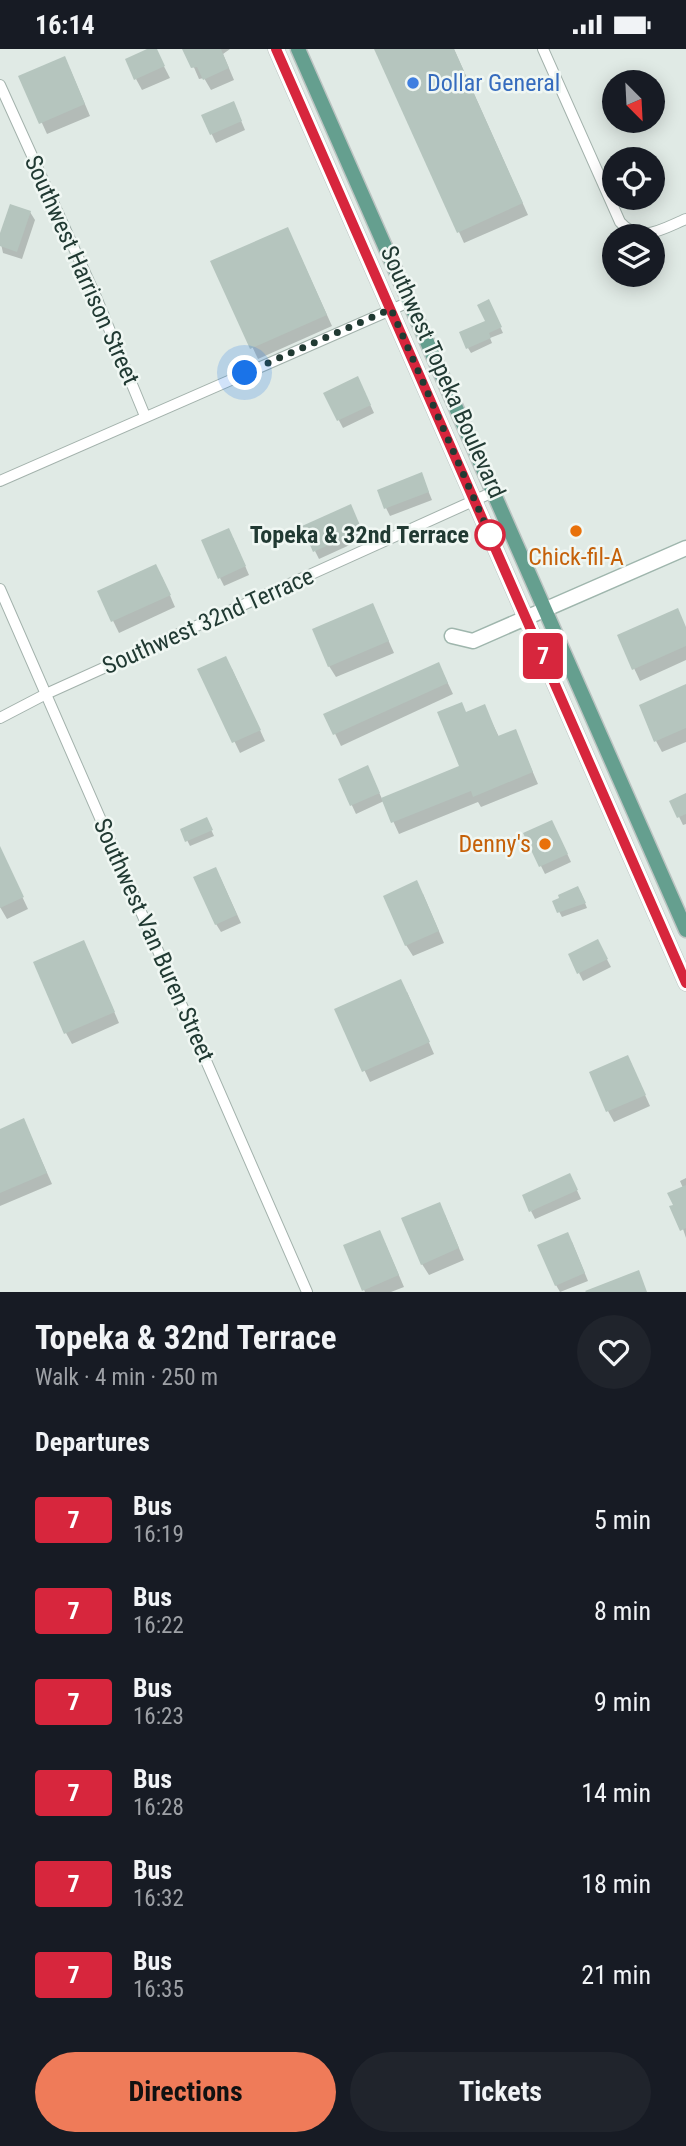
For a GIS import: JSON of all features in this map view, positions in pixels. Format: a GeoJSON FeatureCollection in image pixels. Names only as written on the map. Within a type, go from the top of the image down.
{"type":"FeatureCollection","features":[{"type":"Feature","properties":{"kind":"main road","name":"Southwest Topeka Boulevard"},"geometry":{"type":"LineString","coordinates":[[276,49],[686,983]]}},
{"type":"Feature","properties":{"kind":"main road","name":"Southwest Topeka Boulevard"},"geometry":{"type":"LineString","coordinates":[[298,49],[686,930]]}},
{"type":"Feature","properties":{"kind":"main road"},"geometry":{"type":"LineString","coordinates":[[597,778],[614,770]]}},
{"type":"Feature","properties":{"kind":"main road"},"geometry":{"type":"LineString","coordinates":[[637,870],[656,863]]}},
{"type":"Feature","properties":{"kind":"street"},"geometry":{"type":"LineString","coordinates":[[543,49],[620,222],[632,232],[650,234],[686,219]]}},
{"type":"Feature","properties":{"kind":"street","name":"Southwest Harrison Street"},"geometry":{"type":"LineString","coordinates":[[0,85],[96,297],[145,416]]}},
{"type":"Feature","properties":{"kind":"street"},"geometry":{"type":"LineString","coordinates":[[0,481],[410,302]]}},
{"type":"Feature","properties":{"kind":"street","name":"Southwest 32nd Terrace"},"geometry":{"type":"LineString","coordinates":[[0,718],[46,694],[494,492]]}},
{"type":"Feature","properties":{"kind":"street"},"geometry":{"type":"LineString","coordinates":[[452,636],[473,641],[527,617],[546,612],[686,548]]}},
{"type":"Feature","properties":{"kind":"street","name":"Southwest Van Buren Street"},"geometry":{"type":"LineString","coordinates":[[0,589],[307,1292]]}},
{"type":"Feature","properties":{"kind":"building"},"geometry":{"type":"Polygon","coordinates":[[[147,49],[157,49],[165,66],[134,80],[125,59],[147,49]]]}},
{"type":"Feature","properties":{"kind":"building"},"geometry":{"type":"Polygon","coordinates":[[[182,49],[221,49],[229,68],[203,80],[197,67],[191,68],[182,49]]]}},
{"type":"Feature","properties":{"kind":"building"},"geometry":{"type":"Polygon","coordinates":[[[374,49],[454,49],[523,203],[457,233],[374,49]]]}},
{"type":"Feature","properties":{"kind":"building"},"geometry":{"type":"Polygon","coordinates":[[[65,56],[85,104],[39,124],[18,76],[65,56]]]}},
{"type":"Feature","properties":{"kind":"building"},"geometry":{"type":"Polygon","coordinates":[[[234,101],[242,121],[210,135],[201,115],[234,101]]]}},
{"type":"Feature","properties":{"kind":"building"},"geometry":{"type":"Polygon","coordinates":[[[10,204],[31,211],[17,252],[0,246],[0,233],[10,204]]]}},
{"type":"Feature","properties":{"kind":"building"},"geometry":{"type":"Polygon","coordinates":[[[288,227],[327,315],[250,349],[210,261],[288,227]]]}},
{"type":"Feature","properties":{"kind":"building"},"geometry":{"type":"Polygon","coordinates":[[[489,299],[502,327],[489,333],[491,338],[466,349],[459,332],[485,321],[477,305],[489,299]]]}},
{"type":"Feature","properties":{"kind":"building"},"geometry":{"type":"Polygon","coordinates":[[[358,376],[371,405],[337,421],[323,393],[358,376]]]}},
{"type":"Feature","properties":{"kind":"building"},"geometry":{"type":"Polygon","coordinates":[[[422,472],[429,492],[384,509],[377,490],[422,472]]]}},
{"type":"Feature","properties":{"kind":"building"},"geometry":{"type":"Polygon","coordinates":[[[351,504],[362,530],[313,552],[302,526],[351,504]]]}},
{"type":"Feature","properties":{"kind":"building"},"geometry":{"type":"Polygon","coordinates":[[[229,528],[246,566],[218,579],[201,540],[229,528]]]}},
{"type":"Feature","properties":{"kind":"building"},"geometry":{"type":"Polygon","coordinates":[[[156,564],[171,595],[111,622],[97,591],[156,564]]]}},
{"type":"Feature","properties":{"kind":"building"},"geometry":{"type":"Polygon","coordinates":[[[373,603],[389,641],[328,667],[312,629],[373,603]]]}},
{"type":"Feature","properties":{"kind":"building"},"geometry":{"type":"Polygon","coordinates":[[[678,608],[686,627],[686,646],[632,670],[617,635],[678,608]]]}},
{"type":"Feature","properties":{"kind":"building"},"geometry":{"type":"Polygon","coordinates":[[[226,656],[261,730],[232,743],[197,669],[226,656]]]}},
{"type":"Feature","properties":{"kind":"building"},"geometry":{"type":"Polygon","coordinates":[[[439,662],[448,683],[333,735],[323,714],[439,662]]]}},
{"type":"Feature","properties":{"kind":"building"},"geometry":{"type":"Polygon","coordinates":[[[686,684],[686,728],[654,742],[639,705],[686,684]]]}},
{"type":"Feature","properties":{"kind":"building"},"geometry":{"type":"Polygon","coordinates":[[[462,702],[466,712],[485,704],[498,736],[516,729],[533,772],[473,797],[471,791],[391,823],[381,798],[459,766],[437,712],[462,702]]]}},
{"type":"Feature","properties":{"kind":"building"},"geometry":{"type":"Polygon","coordinates":[[[368,765],[380,793],[350,806],[338,779],[368,765]]]}},
{"type":"Feature","properties":{"kind":"building"},"geometry":{"type":"Polygon","coordinates":[[[686,793],[686,814],[677,818],[669,801],[686,793]]]}},
{"type":"Feature","properties":{"kind":"building"},"geometry":{"type":"Polygon","coordinates":[[[207,817],[213,830],[185,842],[180,829],[207,817]]]}},
{"type":"Feature","properties":{"kind":"building","name":"Denny's"},"geometry":{"type":"Polygon","coordinates":[[[552,820],[568,854],[539,867],[523,833],[552,820]]]}},
{"type":"Feature","properties":{"kind":"building"},"geometry":{"type":"Polygon","coordinates":[[[0,846],[24,897],[0,908],[0,846]]]}},
{"type":"Feature","properties":{"kind":"building"},"geometry":{"type":"Polygon","coordinates":[[[216,867],[237,915],[215,925],[193,877],[216,867]]]}},
{"type":"Feature","properties":{"kind":"building"},"geometry":{"type":"Polygon","coordinates":[[[417,880],[439,931],[405,946],[383,896],[417,880]]]}},
{"type":"Feature","properties":{"kind":"building"},"geometry":{"type":"Polygon","coordinates":[[[578,886],[586,903],[557,913],[552,901],[559,898],[558,895],[578,886]]]}},
{"type":"Feature","properties":{"kind":"building"},"geometry":{"type":"Polygon","coordinates":[[[598,939],[608,959],[577,974],[568,954],[598,939]]]}},
{"type":"Feature","properties":{"kind":"building"},"geometry":{"type":"Polygon","coordinates":[[[84,940],[115,1012],[64,1034],[33,962],[84,940]]]}},
{"type":"Feature","properties":{"kind":"building"},"geometry":{"type":"Polygon","coordinates":[[[401,979],[430,1042],[362,1072],[334,1009],[401,979]]]}},
{"type":"Feature","properties":{"kind":"building"},"geometry":{"type":"Polygon","coordinates":[[[628,1055],[646,1095],[606,1112],[589,1072],[628,1055]]]}},
{"type":"Feature","properties":{"kind":"building"},"geometry":{"type":"Polygon","coordinates":[[[24,1118],[47,1173],[0,1193],[0,1129],[24,1118]]]}},
{"type":"Feature","properties":{"kind":"building"},"geometry":{"type":"Polygon","coordinates":[[[570,1173],[578,1190],[529,1212],[522,1195],[570,1173]]]}},
{"type":"Feature","properties":{"kind":"building"},"geometry":{"type":"Polygon","coordinates":[[[686,1185],[686,1228],[680,1231],[669,1206],[673,1205],[667,1193],[686,1185]]]}},
{"type":"Feature","properties":{"kind":"building"},"geometry":{"type":"Polygon","coordinates":[[[440,1202],[459,1248],[421,1265],[401,1218],[440,1202]]]}},
{"type":"Feature","properties":{"kind":"building"},"geometry":{"type":"Polygon","coordinates":[[[380,1230],[399,1275],[362,1291],[343,1245],[380,1230]]]}},
{"type":"Feature","properties":{"kind":"building"},"geometry":{"type":"Polygon","coordinates":[[[568,1232],[585,1273],[555,1286],[537,1245],[568,1232]]]}},
{"type":"Feature","properties":{"kind":"building"},"geometry":{"type":"Polygon","coordinates":[[[639,1270],[647,1292],[585,1291],[639,1270]]]}},
{"type":"Feature","properties":{"kind":"bus line","name":"7"},"geometry":{"type":"LineString","coordinates":[[276,49],[686,983]]}},
{"type":"Feature","properties":{"kind":"place","name":"Dollar General"},"geometry":{"type":"Point","coordinates":[413,83]}},
{"type":"Feature","properties":{"kind":"place","name":"Chick-fil-A"},"geometry":{"type":"Point","coordinates":[576,531]}},
{"type":"Feature","properties":{"kind":"place","name":"Topeka & 32nd Terrace"},"geometry":{"type":"Point","coordinates":[490,535]}},
{"type":"Feature","properties":{"kind":"place","name":"Denny's"},"geometry":{"type":"Point","coordinates":[545,844]}},
{"type":"Feature","properties":{"kind":"route"},"geometry":{"type":"LineString","coordinates":[[245,373],[391,309],[490,535]]}}]}
